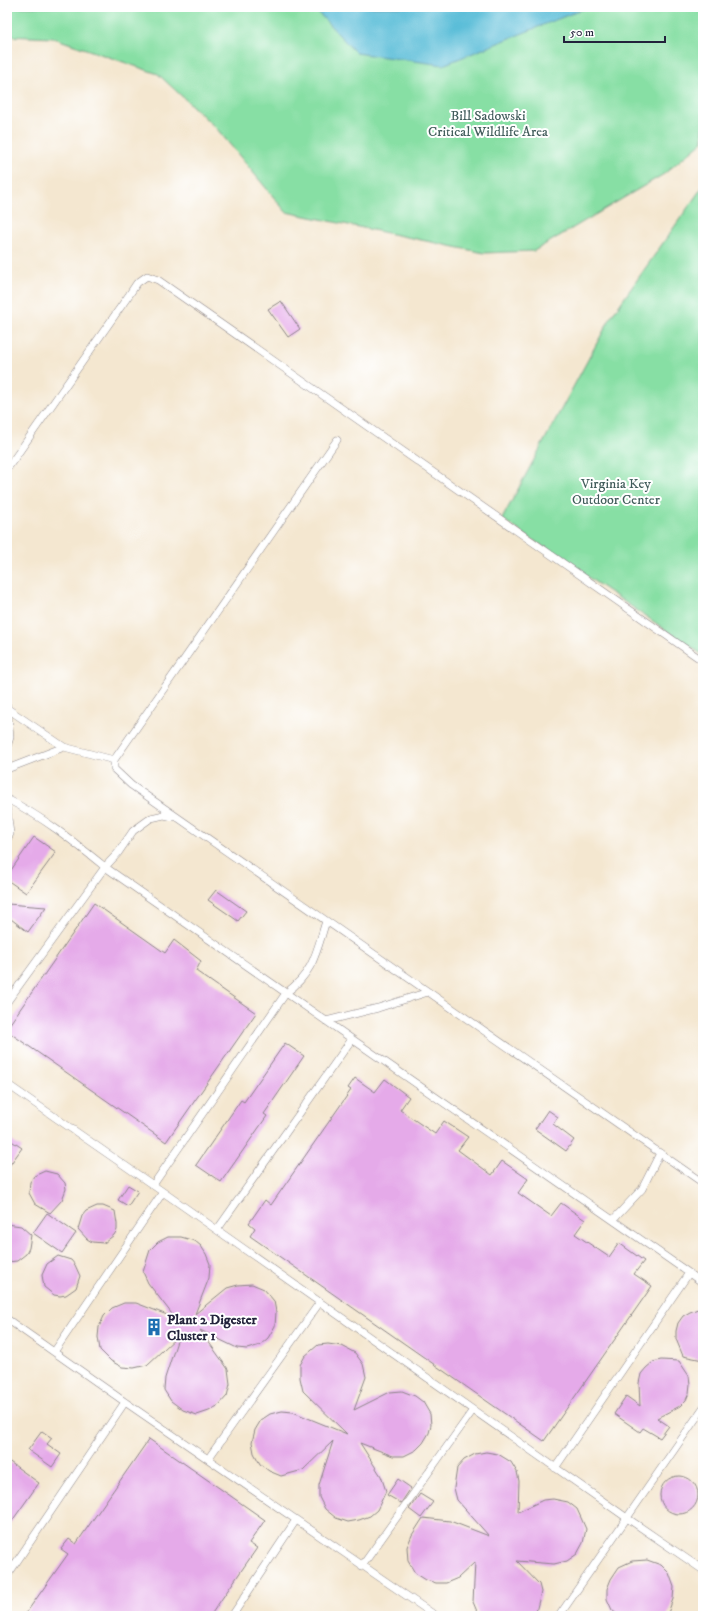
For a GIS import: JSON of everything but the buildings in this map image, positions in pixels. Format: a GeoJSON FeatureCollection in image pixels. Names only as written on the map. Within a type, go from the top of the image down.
{"type":"FeatureCollection","features":[{"type":"Feature","properties":{"kind":"lane"},"geometry":{"type":"LineString","coordinates":[[7,469],[137,283],[147,276],[158,280],[703,661]]}},
{"type":"Feature","properties":{"kind":"lane"},"geometry":{"type":"LineString","coordinates":[[337,440],[114,760],[114,769],[130,785],[703,1183]]}},
{"type":"Feature","properties":{"kind":"lane"},"geometry":{"type":"LineString","coordinates":[[8,708],[64,747],[114,760]]}},
{"type":"Feature","properties":{"kind":"lane"},"geometry":{"type":"LineString","coordinates":[[7,747],[10,738],[8,708]]}},
{"type":"Feature","properties":{"kind":"lane"},"geometry":{"type":"LineString","coordinates":[[7,768],[64,747]]}},
{"type":"Feature","properties":{"kind":"lane"},"geometry":{"type":"LineString","coordinates":[[7,798],[27,808],[61,831],[105,867],[703,1282]]}},
{"type":"Feature","properties":{"kind":"lane"},"geometry":{"type":"LineString","coordinates":[[7,810],[10,834],[7,839]]}},
{"type":"Feature","properties":{"kind":"lane"},"geometry":{"type":"LineString","coordinates":[[7,1002],[133,831],[151,818],[164,815],[178,818]]}},
{"type":"Feature","properties":{"kind":"lane"},"geometry":{"type":"LineString","coordinates":[[153,1185],[286,993],[298,984],[313,964],[326,921]]}},
{"type":"Feature","properties":{"kind":"lane"},"geometry":{"type":"LineString","coordinates":[[326,1021],[378,1008],[428,992]]}},
{"type":"Feature","properties":{"kind":"lane"},"geometry":{"type":"LineString","coordinates":[[217,1230],[352,1039]]}},
{"type":"Feature","properties":{"kind":"lane"},"geometry":{"type":"LineString","coordinates":[[7,1084],[703,1570]]}},
{"type":"Feature","properties":{"kind":"lane"},"geometry":{"type":"LineString","coordinates":[[613,1220],[642,1189],[660,1153]]}},
{"type":"Feature","properties":{"kind":"lane"},"geometry":{"type":"LineString","coordinates":[[54,1352],[163,1192]]}},
{"type":"Feature","properties":{"kind":"lane"},"geometry":{"type":"LineString","coordinates":[[555,1468],[689,1273]]}},
{"type":"Feature","properties":{"kind":"lane"},"geometry":{"type":"LineString","coordinates":[[208,1459],[320,1302]]}},
{"type":"Feature","properties":{"kind":"lane"},"geometry":{"type":"LineString","coordinates":[[7,1319],[436,1616]]}},
{"type":"Feature","properties":{"kind":"lane"},"geometry":{"type":"LineString","coordinates":[[7,1576],[125,1402]]}},
{"type":"Feature","properties":{"kind":"lane"},"geometry":{"type":"LineString","coordinates":[[559,1616],[703,1408]]}},
{"type":"Feature","properties":{"kind":"lane"},"geometry":{"type":"LineString","coordinates":[[362,1566],[473,1410]]}},
{"type":"Feature","properties":{"kind":"lane"},"geometry":{"type":"LineString","coordinates":[[232,1616],[296,1520]]}},
{"type":"Feature","properties":{"kind":"green space","name":"Bill Sadowski Critical Wildlife Area"},"geometry":{"type":"Polygon","coordinates":[[[7,7],[703,7],[703,141],[664,174],[534,251],[484,253],[286,212],[217,129],[158,74],[54,38],[7,36],[7,7]]]}},
{"type":"Feature","properties":{"kind":"green space","name":"Virginia Key Outdoor Center"},"geometry":{"type":"Polygon","coordinates":[[[703,186],[703,655],[502,519],[611,317],[703,186]]]}},
{"type":"Feature","properties":{"kind":"water"},"geometry":{"type":"Polygon","coordinates":[[[313,7],[588,7],[443,65],[356,53],[313,7]]]}},
{"type":"Feature","properties":{"kind":"water"},"geometry":{"type":"Polygon","coordinates":[[[618,7],[661,7],[643,15],[618,7]]]}},
{"type":"Feature","properties":{"kind":"place","name":"Plant 2 Digester Cluster 1"},"geometry":{"type":"Point","coordinates":[154,1327]}}]}
